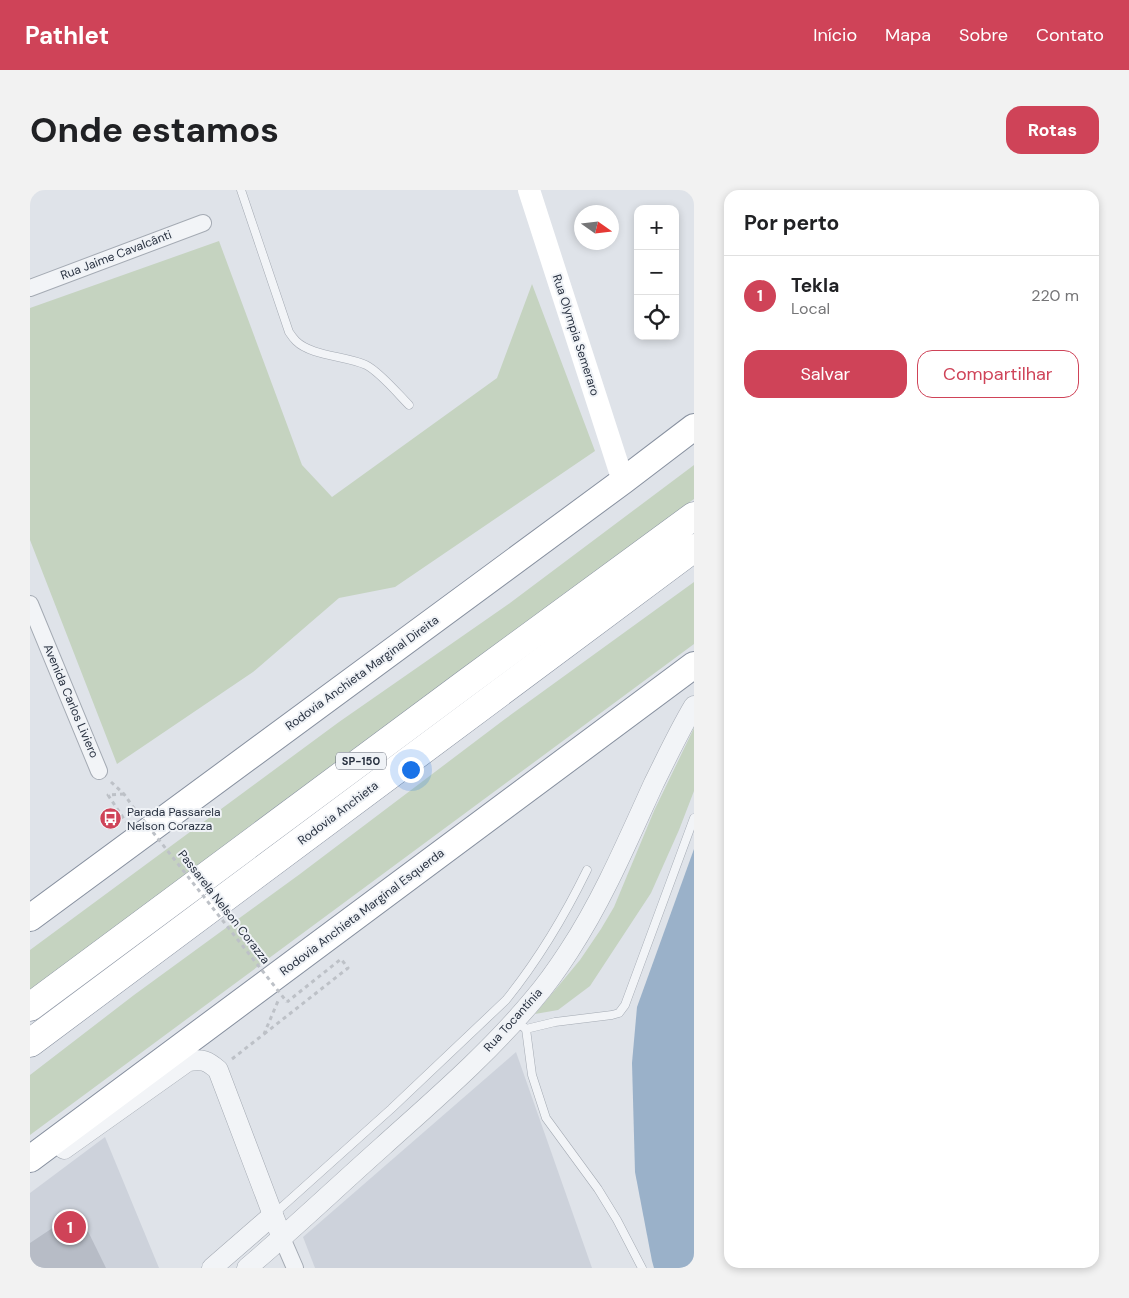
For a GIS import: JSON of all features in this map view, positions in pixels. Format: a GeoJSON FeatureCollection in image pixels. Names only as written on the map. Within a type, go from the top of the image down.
{"type":"FeatureCollection","features":[{"type":"Feature","properties":{"kind":"highway"},"geometry":{"type":"LineString","coordinates":[[689,431],[694,406]]}},
{"type":"Feature","properties":{"kind":"highway","name":"Rodovia Anchieta Marginal Direita"},"geometry":{"type":"LineString","coordinates":[[30,918],[689,431]]}},
{"type":"Feature","properties":{"kind":"highway","name":"SP-150"},"geometry":{"type":"LineString","coordinates":[[30,1008],[694,516]]}},
{"type":"Feature","properties":{"kind":"highway","name":"Rodovia Anchieta"},"geometry":{"type":"LineString","coordinates":[[30,1043],[694,548]]}},
{"type":"Feature","properties":{"kind":"highway","name":"Rodovia Anchieta Marginal Esquerda"},"geometry":{"type":"LineString","coordinates":[[33,1157],[694,665]]}},
{"type":"Feature","properties":{"kind":"main road","name":"Rua Olympia Semeraro"},"geometry":{"type":"LineString","coordinates":[[529,190],[623,481]]}},
{"type":"Feature","properties":{"kind":"street","name":"Rua Jaime Cavalcânti"},"geometry":{"type":"LineString","coordinates":[[30,288],[203,223]]}},
{"type":"Feature","properties":{"kind":"street","name":"Avenida Carlos Liviero"},"geometry":{"type":"LineString","coordinates":[[30,604],[100,771]]}},
{"type":"Feature","properties":{"kind":"street","name":"Rua Tocantínia"},"geometry":{"type":"LineString","coordinates":[[247,1268],[479,1058],[520,1025],[535,998],[586,923],[621,855],[675,739],[694,706]]}},
{"type":"Feature","properties":{"kind":"street"},"geometry":{"type":"LineString","coordinates":[[33,1157],[65,1149],[188,1060],[199,1059],[210,1062],[218,1070],[295,1268]]}},
{"type":"Feature","properties":{"kind":"street","name":"Rua Tocantínia"},"geometry":{"type":"LineString","coordinates":[[212,1268],[273,1215]]}},
{"type":"Feature","properties":{"kind":"lane"},"geometry":{"type":"LineString","coordinates":[[241,190],[289,332],[297,342],[311,350],[353,360],[367,366],[377,373],[409,405]]}},
{"type":"Feature","properties":{"kind":"lane"},"geometry":{"type":"LineString","coordinates":[[642,1268],[618,1220],[598,1189],[546,1118],[532,1075],[520,1025],[612,1015],[619,1013],[626,1005],[694,818]]}},
{"type":"Feature","properties":{"kind":"lane","name":"Rua Tocantínia"},"geometry":{"type":"LineString","coordinates":[[273,1215],[391,1110],[506,1000],[520,983],[561,922],[587,870]]}},
{"type":"Feature","properties":{"kind":"path","name":"Passarela Nelson Corazza"},"geometry":{"type":"LineString","coordinates":[[118,810],[108,795],[124,794],[287,1002],[341,959],[348,968],[264,1034]]}},
{"type":"Feature","properties":{"kind":"path"},"geometry":{"type":"LineString","coordinates":[[218,1070],[264,1034],[295,962]]}},
{"type":"Feature","properties":{"kind":"shaded area"},"geometry":{"type":"Polygon","coordinates":[[[516,1052],[592,1268],[315,1268],[303,1237],[516,1052]]]}},
{"type":"Feature","properties":{"kind":"shaded area"},"geometry":{"type":"Polygon","coordinates":[[[105,1137],[159,1268],[30,1268],[30,1193],[105,1137]]]}},
{"type":"Feature","properties":{"kind":"green space"},"geometry":{"type":"Polygon","coordinates":[[[219,241],[302,465],[332,497],[497,378],[532,284],[595,451],[395,587],[339,598],[253,672],[117,764],[30,540],[30,308],[219,241]]]}},
{"type":"Feature","properties":{"kind":"green space"},"geometry":{"type":"Polygon","coordinates":[[[694,465],[694,499],[250,826],[30,992],[30,950],[339,722],[510,603],[694,465]]]}},
{"type":"Feature","properties":{"kind":"green space"},"geometry":{"type":"Polygon","coordinates":[[[694,582],[694,644],[30,1135],[30,1075],[134,995],[300,874],[505,719],[694,582]]]}},
{"type":"Feature","properties":{"kind":"green space"},"geometry":{"type":"Polygon","coordinates":[[[694,728],[694,791],[651,893],[590,986],[558,1010],[535,1014],[580,960],[614,907],[654,811],[694,728]]]}},
{"type":"Feature","properties":{"kind":"water"},"geometry":{"type":"Polygon","coordinates":[[[694,849],[694,1268],[654,1268],[635,1172],[632,1063],[637,1007],[694,849]]]}},
{"type":"Feature","properties":{"kind":"building"},"geometry":{"type":"Polygon","coordinates":[[[78,1211],[106,1268],[30,1268],[30,1243],[78,1211]]]}},
{"type":"Feature","properties":{"kind":"place","name":"Parada Passarela Nelson Corazza"},"geometry":{"type":"Point","coordinates":[111,819]}},
{"type":"Feature","properties":{"kind":"place","name":"Tekla"},"geometry":{"type":"Point","coordinates":[70,1227]}}]}
